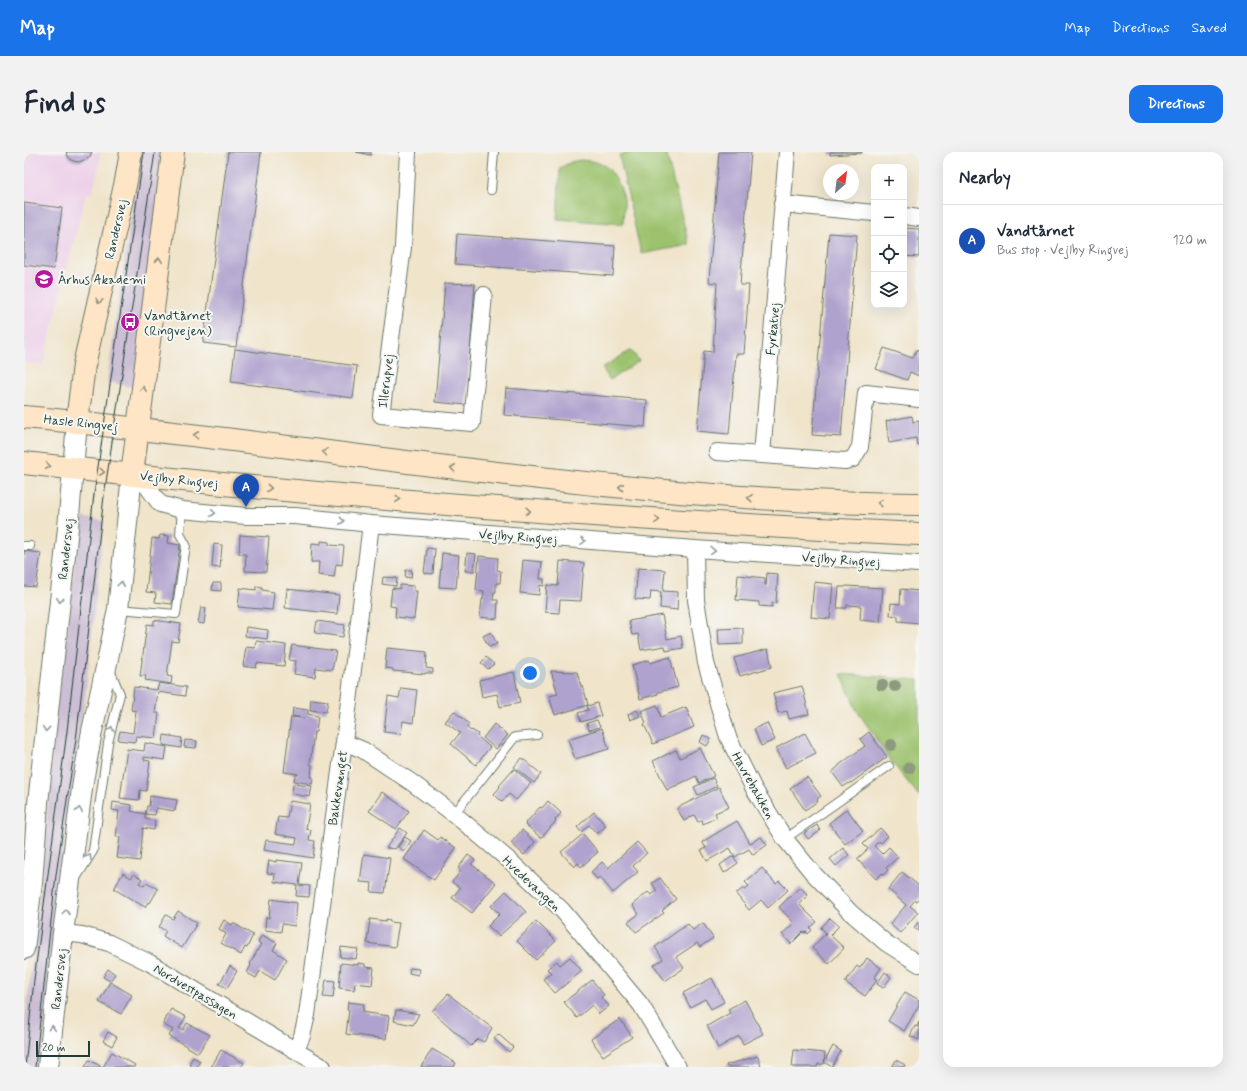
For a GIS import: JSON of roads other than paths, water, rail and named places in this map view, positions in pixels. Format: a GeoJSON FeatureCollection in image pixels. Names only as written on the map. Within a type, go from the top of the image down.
{"type":"FeatureCollection","features":[{"type":"Feature","properties":{"kind":"main road","name":"Randersvej"},"geometry":{"type":"LineString","coordinates":[[77,422],[84,365],[126,181],[131,152]]}},
{"type":"Feature","properties":{"kind":"main road","name":"Randersvej"},"geometry":{"type":"LineString","coordinates":[[132,475],[172,152]]}},
{"type":"Feature","properties":{"kind":"main road","name":"Hasle Ringvej"},"geometry":{"type":"LineString","coordinates":[[24,416],[138,428]]}},
{"type":"Feature","properties":{"kind":"main road"},"geometry":{"type":"LineString","coordinates":[[138,428],[492,473],[637,489],[754,498],[919,504]]}},
{"type":"Feature","properties":{"kind":"main road"},"geometry":{"type":"LineString","coordinates":[[24,463],[73,469]]}},
{"type":"Feature","properties":{"kind":"main road","name":"Vejlby Ringvej"},"geometry":{"type":"LineString","coordinates":[[73,469],[554,513],[749,526],[919,534]]}},
{"type":"Feature","properties":{"kind":"street","name":"Illerupvej"},"geometry":{"type":"LineString","coordinates":[[408,152],[403,247],[381,415],[472,424],[484,295]]}},
{"type":"Feature","properties":{"kind":"street","name":"Fyrkatvej"},"geometry":{"type":"LineString","coordinates":[[762,455],[787,152]]}},
{"type":"Feature","properties":{"kind":"street"},"geometry":{"type":"LineString","coordinates":[[782,204],[871,213]]}},
{"type":"Feature","properties":{"kind":"street"},"geometry":{"type":"LineString","coordinates":[[907,216],[919,218]]}},
{"type":"Feature","properties":{"kind":"street"},"geometry":{"type":"LineString","coordinates":[[717,452],[845,461],[853,459],[860,447],[866,394],[919,399]]}},
{"type":"Feature","properties":{"kind":"street","name":"Randersvej"},"geometry":{"type":"LineString","coordinates":[[24,949],[32,884],[38,803],[67,535],[77,422]]}},
{"type":"Feature","properties":{"kind":"street","name":"Randersvej"},"geometry":{"type":"LineString","coordinates":[[48,1067],[68,890],[84,774],[118,609],[132,475]]}},
{"type":"Feature","properties":{"kind":"street","name":"Vejlby Ringvej"},"geometry":{"type":"LineString","coordinates":[[132,475],[141,478],[160,504],[182,510],[246,516],[295,516],[371,524],[695,550],[919,564]]}},
{"type":"Feature","properties":{"kind":"street","name":"Bakkevænget"},"geometry":{"type":"LineString","coordinates":[[296,1050],[302,1036],[307,1015],[344,742],[371,524]]}},
{"type":"Feature","properties":{"kind":"street","name":"Havrebakken"},"geometry":{"type":"LineString","coordinates":[[695,550],[696,600],[706,664],[728,737],[754,789],[786,839],[812,872],[850,912],[886,943],[919,964]]}},
{"type":"Feature","properties":{"kind":"street","name":"Hvedevangen"},"geometry":{"type":"LineString","coordinates":[[344,742],[363,750],[454,814],[510,861],[562,910],[641,1005],[678,1067]]}},
{"type":"Feature","properties":{"kind":"street","name":"Nordvestpassagen"},"geometry":{"type":"LineString","coordinates":[[63,933],[82,934],[116,946],[150,963],[323,1067]]}},
{"type":"Feature","properties":{"kind":"lane"},"geometry":{"type":"LineString","coordinates":[[490,190],[494,152]]}},
{"type":"Feature","properties":{"kind":"lane"},"geometry":{"type":"LineString","coordinates":[[118,609],[176,614],[186,545],[180,534],[182,510]]}},
{"type":"Feature","properties":{"kind":"lane"},"geometry":{"type":"LineString","coordinates":[[454,814],[515,737],[537,735]]}},
{"type":"Feature","properties":{"kind":"lane"},"geometry":{"type":"LineString","coordinates":[[786,839],[889,766]]}},
{"type":"Feature","properties":{"kind":"tram line"},"geometry":{"type":"LineString","coordinates":[[25,1067],[34,980],[67,731],[94,494],[144,152]]}},
{"type":"Feature","properties":{"kind":"tram line"},"geometry":{"type":"LineString","coordinates":[[35,1067],[56,875],[77,732],[104,496],[155,152]]}},
{"type":"Feature","properties":{"kind":"place","name":"Århus Akademi"},"geometry":{"type":"Point","coordinates":[44,279]}},
{"type":"Feature","properties":{"kind":"place","name":"Vandtårnet (Ringvejen)"},"geometry":{"type":"Point","coordinates":[130,322]}},
{"type":"Feature","properties":{"kind":"place","name":"Vandtårnet"},"geometry":{"type":"Point","coordinates":[246,507]}}]}
